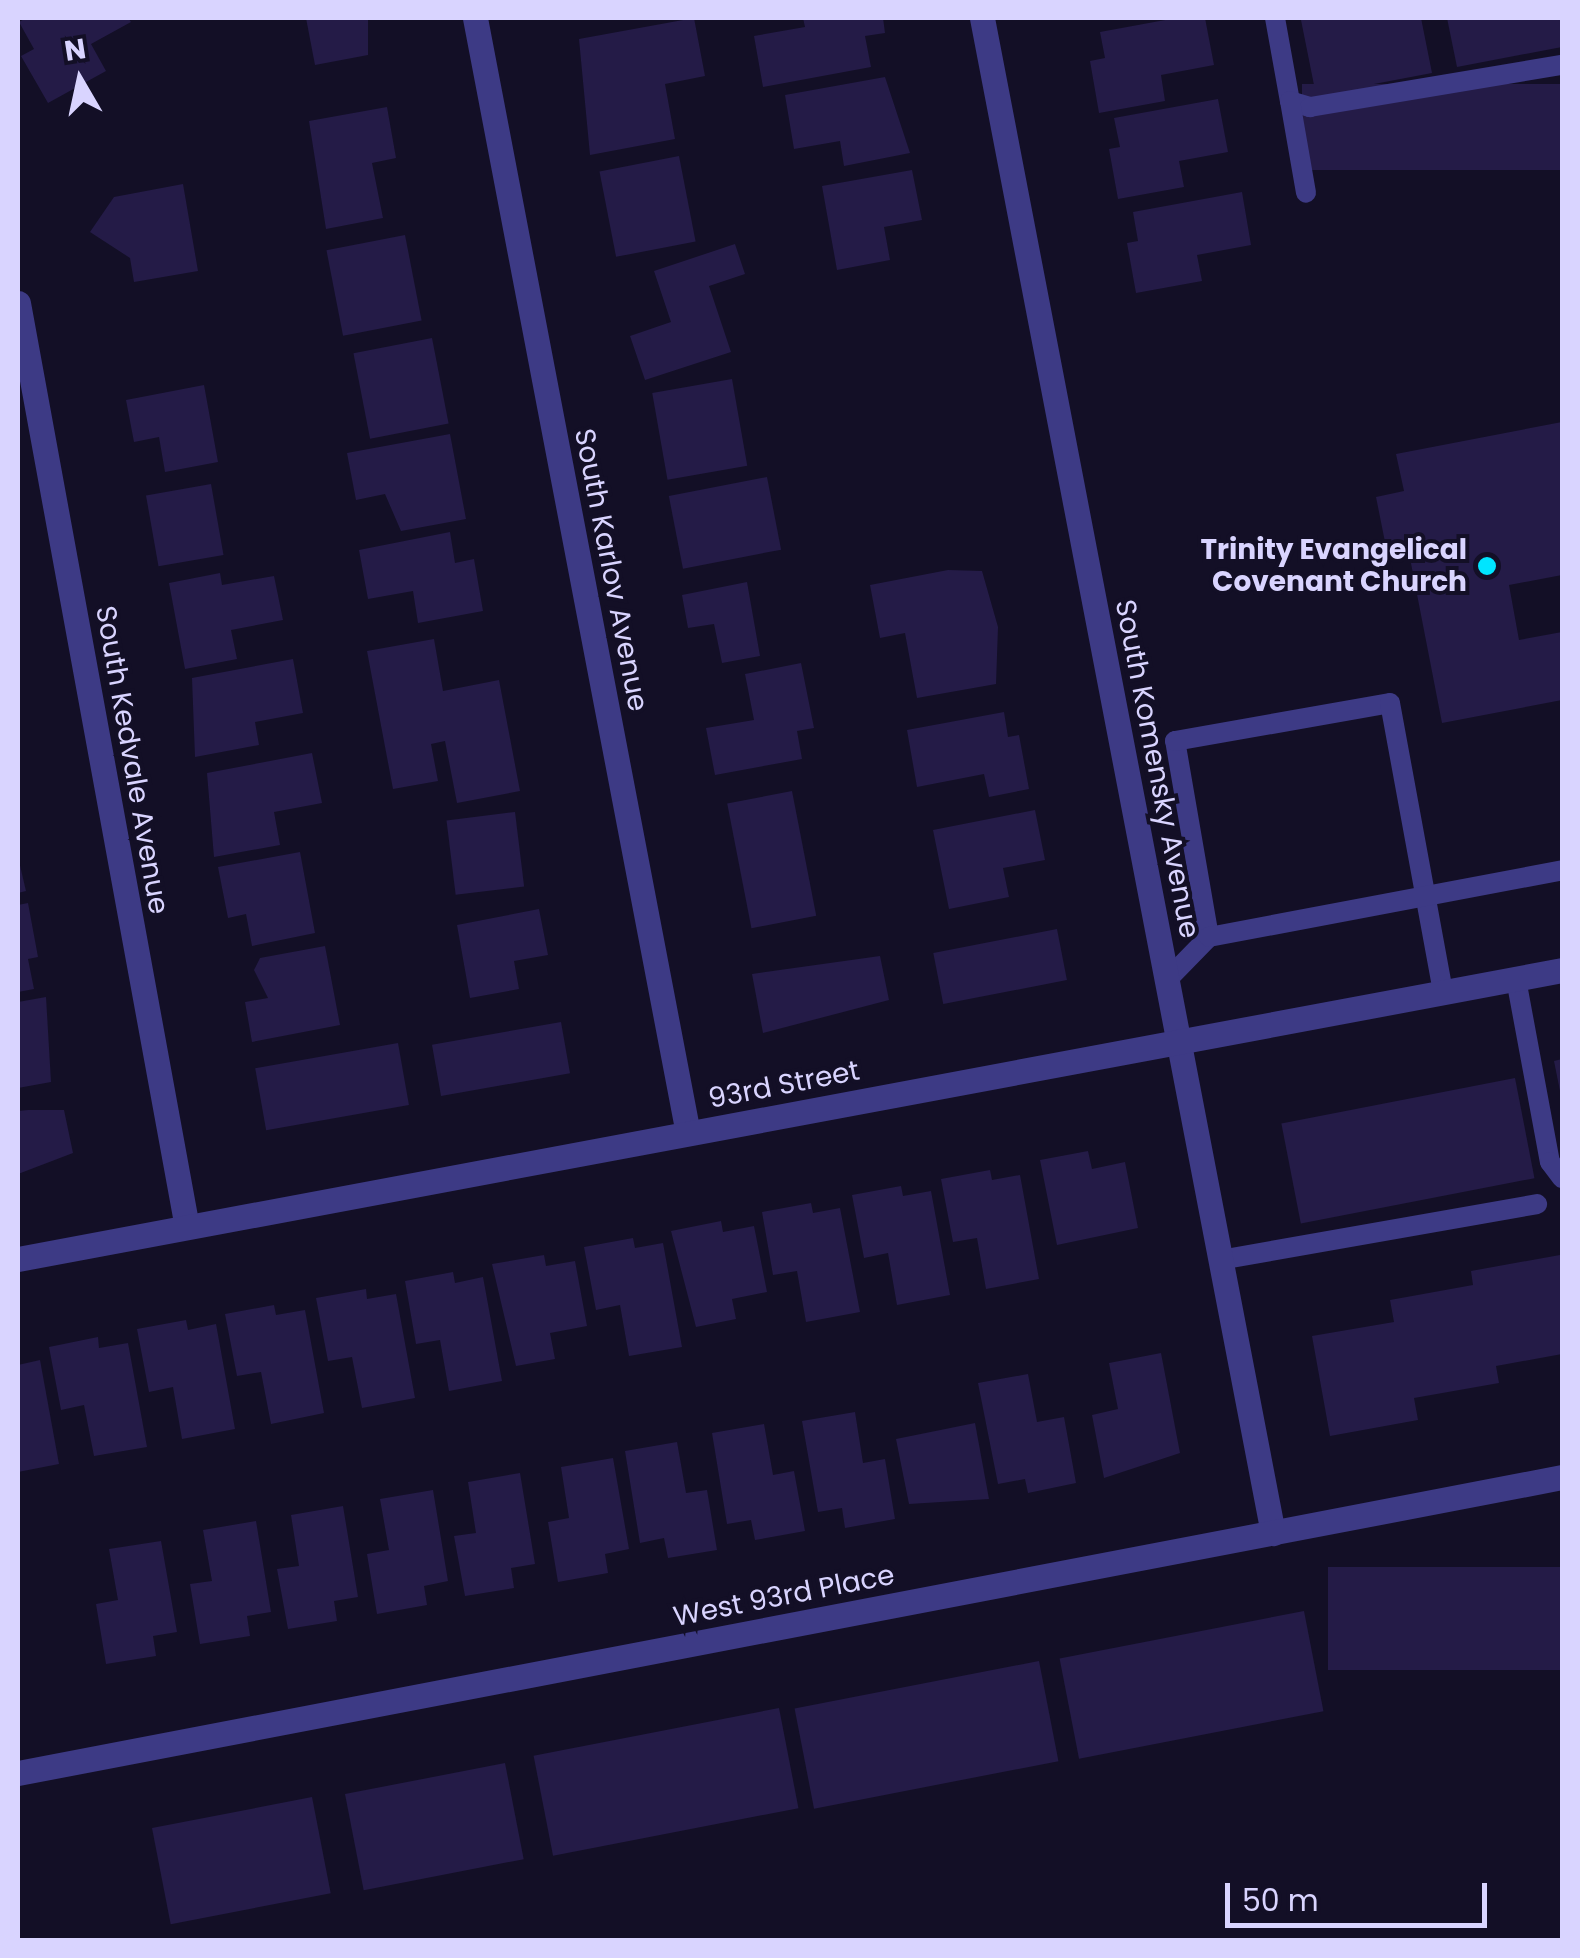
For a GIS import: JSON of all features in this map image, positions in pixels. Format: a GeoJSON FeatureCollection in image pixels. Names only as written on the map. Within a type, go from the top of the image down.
{"type":"FeatureCollection","features":[{"type":"Feature","properties":{"kind":"street","name":"South Karlov Avenue"},"geometry":{"type":"LineString","coordinates":[[476,18],[688,1133]]}},
{"type":"Feature","properties":{"kind":"street","name":"South Komensky Avenue"},"geometry":{"type":"LineString","coordinates":[[982,18],[1273,1532]]}},
{"type":"Feature","properties":{"kind":"street","name":"South Kedvale Avenue"},"geometry":{"type":"LineString","coordinates":[[18,302],[187,1227]]}},
{"type":"Feature","properties":{"kind":"street","name":"93rd Street"},"geometry":{"type":"LineString","coordinates":[[18,1259],[1562,970]]}},
{"type":"Feature","properties":{"kind":"street","name":"West 93rd Place"},"geometry":{"type":"LineString","coordinates":[[18,1773],[1562,1477]]}},
{"type":"Feature","properties":{"kind":"lane"},"geometry":{"type":"LineString","coordinates":[[1275,18],[1306,193]]}},
{"type":"Feature","properties":{"kind":"lane"},"geometry":{"type":"LineString","coordinates":[[1290,101],[1310,107],[1562,65]]}},
{"type":"Feature","properties":{"kind":"lane"},"geometry":{"type":"LineString","coordinates":[[1209,936],[1175,741],[1390,703],[1443,992]]}},
{"type":"Feature","properties":{"kind":"lane"},"geometry":{"type":"LineString","coordinates":[[1167,980],[1209,936],[1562,870]]}},
{"type":"Feature","properties":{"kind":"lane"},"geometry":{"type":"LineString","coordinates":[[1516,978],[1550,1162],[1562,1178]]}},
{"type":"Feature","properties":{"kind":"lane"},"geometry":{"type":"LineString","coordinates":[[1220,1260],[1537,1204]]}},
{"type":"Feature","properties":{"kind":"building"},"geometry":{"type":"Polygon","coordinates":[[[26,18],[128,18],[131,22],[91,44],[106,71],[48,103],[21,56],[34,49],[19,22],[26,18]]]}},
{"type":"Feature","properties":{"kind":"building"},"geometry":{"type":"Polygon","coordinates":[[[306,18],[368,18],[368,55],[315,65],[306,18]]]}},
{"type":"Feature","properties":{"kind":"building"},"geometry":{"type":"Polygon","coordinates":[[[694,18],[705,76],[665,84],[675,139],[590,155],[579,39],[694,18]]]}},
{"type":"Feature","properties":{"kind":"building"},"geometry":{"type":"Polygon","coordinates":[[[803,18],[883,18],[885,33],[865,36],[871,67],[763,87],[754,36],[805,27],[803,18]]]}},
{"type":"Feature","properties":{"kind":"building"},"geometry":{"type":"Polygon","coordinates":[[[1176,18],[1205,18],[1214,65],[1161,75],[1165,101],[1099,113],[1090,61],[1105,58],[1100,32],[1176,18]]]}},
{"type":"Feature","properties":{"kind":"building"},"geometry":{"type":"Polygon","coordinates":[[[1421,18],[1432,73],[1316,95],[1301,20],[1421,18]]]}},
{"type":"Feature","properties":{"kind":"building"},"geometry":{"type":"Polygon","coordinates":[[[1447,18],[1562,18],[1562,47],[1457,67],[1447,18]]]}},
{"type":"Feature","properties":{"kind":"building"},"geometry":{"type":"Polygon","coordinates":[[[885,77],[910,153],[844,166],[840,141],[794,149],[785,95],[885,77]]]}},
{"type":"Feature","properties":{"kind":"building"},"geometry":{"type":"Polygon","coordinates":[[[1302,84],[1562,84],[1562,170],[1302,170],[1302,84]]]}},
{"type":"Feature","properties":{"kind":"building"},"geometry":{"type":"Polygon","coordinates":[[[1218,99],[1228,152],[1179,161],[1184,187],[1118,199],[1109,149],[1120,147],[1114,118],[1218,99]]]}},
{"type":"Feature","properties":{"kind":"building"},"geometry":{"type":"Polygon","coordinates":[[[387,107],[396,158],[372,163],[383,218],[326,229],[309,121],[387,107]]]}},
{"type":"Feature","properties":{"kind":"building"},"geometry":{"type":"Polygon","coordinates":[[[679,156],[696,241],[616,257],[599,171],[679,156]]]}},
{"type":"Feature","properties":{"kind":"building"},"geometry":{"type":"Polygon","coordinates":[[[912,170],[922,220],[884,227],[890,260],[837,270],[822,186],[912,170]]]}},
{"type":"Feature","properties":{"kind":"building"},"geometry":{"type":"Polygon","coordinates":[[[183,184],[198,271],[134,282],[130,258],[90,232],[114,197],[183,184]]]}},
{"type":"Feature","properties":{"kind":"building"},"geometry":{"type":"Polygon","coordinates":[[[1242,192],[1251,245],[1197,255],[1202,281],[1136,293],[1127,243],[1138,241],[1133,212],[1242,192]]]}},
{"type":"Feature","properties":{"kind":"building"},"geometry":{"type":"Polygon","coordinates":[[[405,235],[422,320],[343,336],[326,250],[405,235]]]}},
{"type":"Feature","properties":{"kind":"building"},"geometry":{"type":"Polygon","coordinates":[[[735,244],[745,274],[709,286],[731,352],[645,380],[630,336],[671,322],[654,271],[735,244]]]}},
{"type":"Feature","properties":{"kind":"building"},"geometry":{"type":"Polygon","coordinates":[[[432,338],[449,423],[370,439],[353,353],[432,338]]]}},
{"type":"Feature","properties":{"kind":"building"},"geometry":{"type":"Polygon","coordinates":[[[732,379],[747,466],[668,480],[652,393],[732,379]]]}},
{"type":"Feature","properties":{"kind":"building"},"geometry":{"type":"Polygon","coordinates":[[[204,385],[218,462],[165,472],[159,437],[134,442],[126,400],[204,385]]]}},
{"type":"Feature","properties":{"kind":"building","name":"Trinity Evangelical Covenant Church"},"geometry":{"type":"Polygon","coordinates":[[[1562,422],[1562,575],[1509,585],[1519,640],[1562,632],[1562,700],[1442,723],[1409,553],[1388,557],[1376,497],[1404,491],[1396,454],[1562,422]]]}},
{"type":"Feature","properties":{"kind":"building"},"geometry":{"type":"Polygon","coordinates":[[[450,434],[466,519],[401,531],[385,494],[356,500],[347,453],[450,434]]]}},
{"type":"Feature","properties":{"kind":"building"},"geometry":{"type":"Polygon","coordinates":[[[767,477],[781,550],[683,569],[669,496],[767,477]]]}},
{"type":"Feature","properties":{"kind":"building"},"geometry":{"type":"Polygon","coordinates":[[[211,484],[224,555],[159,566],[146,495],[211,484]]]}},
{"type":"Feature","properties":{"kind":"building"},"geometry":{"type":"Polygon","coordinates":[[[450,532],[455,563],[474,559],[483,611],[418,623],[413,591],[368,599],[359,550],[450,532]]]}},
{"type":"Feature","properties":{"kind":"building"},"geometry":{"type":"Polygon","coordinates":[[[948,570],[982,571],[998,627],[996,684],[917,698],[905,633],[880,638],[870,585],[948,570]]]}},
{"type":"Feature","properties":{"kind":"building"},"geometry":{"type":"Polygon","coordinates":[[[220,573],[222,585],[274,576],[283,620],[231,630],[237,659],[185,669],[169,583],[220,573]]]}},
{"type":"Feature","properties":{"kind":"building"},"geometry":{"type":"Polygon","coordinates":[[[747,582],[760,656],[722,663],[714,624],[688,628],[682,595],[747,582]]]}},
{"type":"Feature","properties":{"kind":"building"},"geometry":{"type":"Polygon","coordinates":[[[434,639],[443,691],[499,680],[520,791],[457,803],[445,741],[431,744],[438,781],[393,789],[367,651],[434,639]]]}},
{"type":"Feature","properties":{"kind":"building"},"geometry":{"type":"Polygon","coordinates":[[[293,659],[303,713],[255,722],[259,745],[195,757],[192,678],[293,659]]]}},
{"type":"Feature","properties":{"kind":"building"},"geometry":{"type":"Polygon","coordinates":[[[801,663],[814,728],[797,731],[802,759],[715,775],[706,728],[754,720],[745,674],[801,663]]]}},
{"type":"Feature","properties":{"kind":"building"},"geometry":{"type":"Polygon","coordinates":[[[1004,712],[1008,737],[1019,735],[1029,789],[989,797],[984,774],[917,787],[907,730],[1004,712]]]}},
{"type":"Feature","properties":{"kind":"building"},"geometry":{"type":"Polygon","coordinates":[[[312,753],[322,803],[274,812],[280,845],[214,857],[207,773],[312,753]]]}},
{"type":"Feature","properties":{"kind":"building"},"geometry":{"type":"Polygon","coordinates":[[[792,791],[816,916],[751,928],[727,804],[792,791]]]}},
{"type":"Feature","properties":{"kind":"building"},"geometry":{"type":"Polygon","coordinates":[[[1035,810],[1045,860],[1003,868],[1009,897],[949,909],[933,830],[1035,810]]]}},
{"type":"Feature","properties":{"kind":"building"},"geometry":{"type":"Polygon","coordinates":[[[515,812],[524,886],[456,895],[447,820],[515,812]]]}},
{"type":"Feature","properties":{"kind":"building"},"geometry":{"type":"Polygon","coordinates":[[[300,852],[315,933],[252,946],[246,914],[228,918],[218,867],[300,852]]]}},
{"type":"Feature","properties":{"kind":"building"},"geometry":{"type":"Polygon","coordinates":[[[18,857],[26,891],[18,893],[18,857]]]}},
{"type":"Feature","properties":{"kind":"building"},"geometry":{"type":"Polygon","coordinates":[[[28,903],[38,957],[28,959],[34,989],[18,992],[18,905],[28,903]]]}},
{"type":"Feature","properties":{"kind":"building"},"geometry":{"type":"Polygon","coordinates":[[[539,909],[548,955],[514,961],[519,989],[470,998],[457,925],[539,909]]]}},
{"type":"Feature","properties":{"kind":"building"},"geometry":{"type":"Polygon","coordinates":[[[1057,929],[1067,980],[943,1004],[933,953],[1057,929]]]}},
{"type":"Feature","properties":{"kind":"building"},"geometry":{"type":"Polygon","coordinates":[[[325,946],[340,1025],[252,1042],[245,1002],[268,998],[254,970],[260,958],[325,946]]]}},
{"type":"Feature","properties":{"kind":"building"},"geometry":{"type":"Polygon","coordinates":[[[880,956],[889,1000],[763,1033],[752,974],[880,956]]]}},
{"type":"Feature","properties":{"kind":"building"},"geometry":{"type":"Polygon","coordinates":[[[46,997],[51,1082],[18,1088],[18,1002],[46,997]]]}},
{"type":"Feature","properties":{"kind":"building"},"geometry":{"type":"Polygon","coordinates":[[[561,1022],[570,1073],[441,1096],[432,1045],[561,1022]]]}},
{"type":"Feature","properties":{"kind":"building"},"geometry":{"type":"Polygon","coordinates":[[[398,1043],[409,1105],[266,1130],[255,1068],[398,1043]]]}},
{"type":"Feature","properties":{"kind":"building"},"geometry":{"type":"Polygon","coordinates":[[[1562,1059],[1562,1096],[1561,1096],[1554,1061],[1562,1059]]]}},
{"type":"Feature","properties":{"kind":"building"},"geometry":{"type":"Polygon","coordinates":[[[1515,1078],[1534,1178],[1301,1224],[1281,1123],[1515,1078]]]}},
{"type":"Feature","properties":{"kind":"building"},"geometry":{"type":"Polygon","coordinates":[[[64,1110],[73,1153],[18,1174],[18,1111],[64,1110]]]}},
{"type":"Feature","properties":{"kind":"building"},"geometry":{"type":"Polygon","coordinates":[[[1088,1151],[1092,1169],[1125,1162],[1138,1228],[1057,1245],[1040,1160],[1088,1151]]]}},
{"type":"Feature","properties":{"kind":"building"},"geometry":{"type":"Polygon","coordinates":[[[990,1170],[992,1180],[1020,1175],[1039,1279],[986,1289],[977,1238],[953,1242],[941,1179],[990,1170]]]}},
{"type":"Feature","properties":{"kind":"building"},"geometry":{"type":"Polygon","coordinates":[[[901,1186],[903,1196],[931,1191],[950,1295],[897,1305],[888,1253],[864,1258],[852,1195],[901,1186]]]}},
{"type":"Feature","properties":{"kind":"building"},"geometry":{"type":"Polygon","coordinates":[[[811,1203],[813,1213],[840,1208],[860,1312],[806,1322],[797,1271],[773,1275],[762,1212],[811,1203]]]}},
{"type":"Feature","properties":{"kind":"building"},"geometry":{"type":"Polygon","coordinates":[[[721,1221],[723,1232],[754,1226],[767,1292],[732,1299],[736,1319],[696,1327],[671,1231],[721,1221]]]}},
{"type":"Feature","properties":{"kind":"building"},"geometry":{"type":"Polygon","coordinates":[[[633,1238],[635,1248],[663,1243],[682,1347],[629,1356],[620,1305],[596,1310],[584,1247],[633,1238]]]}},
{"type":"Feature","properties":{"kind":"building"},"geometry":{"type":"Polygon","coordinates":[[[544,1255],[546,1266],[575,1261],[587,1326],[550,1333],[555,1359],[516,1366],[492,1264],[544,1255]]]}},
{"type":"Feature","properties":{"kind":"building"},"geometry":{"type":"Polygon","coordinates":[[[1560,1255],[1562,1354],[1496,1366],[1499,1383],[1414,1398],[1418,1420],[1330,1436],[1312,1336],[1394,1322],[1390,1300],[1473,1285],[1471,1271],[1560,1255]]]}},
{"type":"Feature","properties":{"kind":"building"},"geometry":{"type":"Polygon","coordinates":[[[453,1272],[455,1283],[483,1277],[502,1381],[449,1391],[440,1340],[416,1344],[405,1281],[453,1272]]]}},
{"type":"Feature","properties":{"kind":"building"},"geometry":{"type":"Polygon","coordinates":[[[366,1289],[367,1299],[396,1294],[415,1398],[362,1408],[352,1357],[328,1361],[316,1298],[366,1289]]]}},
{"type":"Feature","properties":{"kind":"building"},"geometry":{"type":"Polygon","coordinates":[[[274,1305],[276,1315],[305,1310],[324,1413],[271,1424],[261,1372],[237,1376],[225,1314],[274,1305]]]}},
{"type":"Feature","properties":{"kind":"building"},"geometry":{"type":"Polygon","coordinates":[[[186,1320],[188,1330],[216,1324],[235,1429],[182,1439],[173,1387],[149,1392],[137,1329],[186,1320]]]}},
{"type":"Feature","properties":{"kind":"building"},"geometry":{"type":"Polygon","coordinates":[[[98,1337],[99,1348],[128,1343],[147,1447],[94,1456],[84,1405],[61,1410],[49,1347],[98,1337]]]}},
{"type":"Feature","properties":{"kind":"building"},"geometry":{"type":"Polygon","coordinates":[[[1161,1353],[1180,1453],[1104,1478],[1092,1415],[1118,1409],[1109,1363],[1161,1353]]]}},
{"type":"Feature","properties":{"kind":"building"},"geometry":{"type":"Polygon","coordinates":[[[40,1360],[59,1464],[18,1472],[18,1365],[40,1360]]]}},
{"type":"Feature","properties":{"kind":"building"},"geometry":{"type":"Polygon","coordinates":[[[1028,1374],[1037,1422],[1064,1417],[1076,1483],[1028,1493],[1025,1479],[998,1484],[978,1383],[1028,1374]]]}},
{"type":"Feature","properties":{"kind":"building"},"geometry":{"type":"Polygon","coordinates":[[[855,1412],[863,1463],[885,1459],[895,1519],[845,1528],[842,1508],[818,1512],[802,1421],[855,1412]]]}},
{"type":"Feature","properties":{"kind":"building"},"geometry":{"type":"Polygon","coordinates":[[[975,1423],[989,1499],[909,1504],[896,1439],[975,1423]]]}},
{"type":"Feature","properties":{"kind":"building"},"geometry":{"type":"Polygon","coordinates":[[[764,1424],[773,1475],[794,1471],[805,1531],[755,1540],[751,1520],[727,1524],[712,1433],[764,1424]]]}},
{"type":"Feature","properties":{"kind":"building"},"geometry":{"type":"Polygon","coordinates":[[[677,1442],[686,1493],[707,1490],[717,1550],[668,1558],[664,1538],[640,1543],[625,1451],[677,1442]]]}},
{"type":"Feature","properties":{"kind":"building"},"geometry":{"type":"Polygon","coordinates":[[[613,1458],[629,1549],[605,1554],[608,1573],[558,1582],[548,1522],[569,1518],[561,1467],[613,1458]]]}},
{"type":"Feature","properties":{"kind":"building"},"geometry":{"type":"Polygon","coordinates":[[[520,1473],[535,1564],[511,1568],[514,1588],[465,1596],[454,1536],[476,1533],[468,1482],[520,1473]]]}},
{"type":"Feature","properties":{"kind":"building"},"geometry":{"type":"Polygon","coordinates":[[[433,1490],[448,1581],[424,1586],[427,1605],[377,1614],[367,1554],[389,1550],[380,1499],[433,1490]]]}},
{"type":"Feature","properties":{"kind":"building"},"geometry":{"type":"Polygon","coordinates":[[[343,1506],[358,1597],[334,1601],[337,1621],[288,1629],[277,1569],[299,1566],[291,1515],[343,1506]]]}},
{"type":"Feature","properties":{"kind":"building"},"geometry":{"type":"Polygon","coordinates":[[[256,1521],[271,1612],[247,1616],[250,1636],[200,1644],[190,1584],[212,1581],[203,1530],[256,1521]]]}},
{"type":"Feature","properties":{"kind":"building"},"geometry":{"type":"Polygon","coordinates":[[[161,1541],[177,1632],[153,1636],[156,1656],[106,1664],[96,1604],[118,1600],[109,1549],[161,1541]]]}},
{"type":"Feature","properties":{"kind":"building"},"geometry":{"type":"Polygon","coordinates":[[[1328,1567],[1562,1567],[1562,1670],[1328,1670],[1328,1567]]]}},
{"type":"Feature","properties":{"kind":"building"},"geometry":{"type":"Polygon","coordinates":[[[1304,1611],[1323,1711],[1079,1759],[1060,1659],[1304,1611]]]}},
{"type":"Feature","properties":{"kind":"building"},"geometry":{"type":"Polygon","coordinates":[[[1039,1661],[1058,1761],[814,1809],[795,1709],[1039,1661]]]}},
{"type":"Feature","properties":{"kind":"building"},"geometry":{"type":"Polygon","coordinates":[[[779,1708],[798,1808],[553,1856],[534,1756],[779,1708]]]}},
{"type":"Feature","properties":{"kind":"building"},"geometry":{"type":"Polygon","coordinates":[[[505,1763],[524,1859],[364,1890],[345,1794],[505,1763]]]}},
{"type":"Feature","properties":{"kind":"building"},"geometry":{"type":"Polygon","coordinates":[[[312,1797],[331,1893],[171,1924],[152,1828],[312,1797]]]}},
{"type":"Feature","properties":{"kind":"place","name":"Trinity Evangelical Covenant Church"},"geometry":{"type":"Point","coordinates":[1487,566]}}]}
